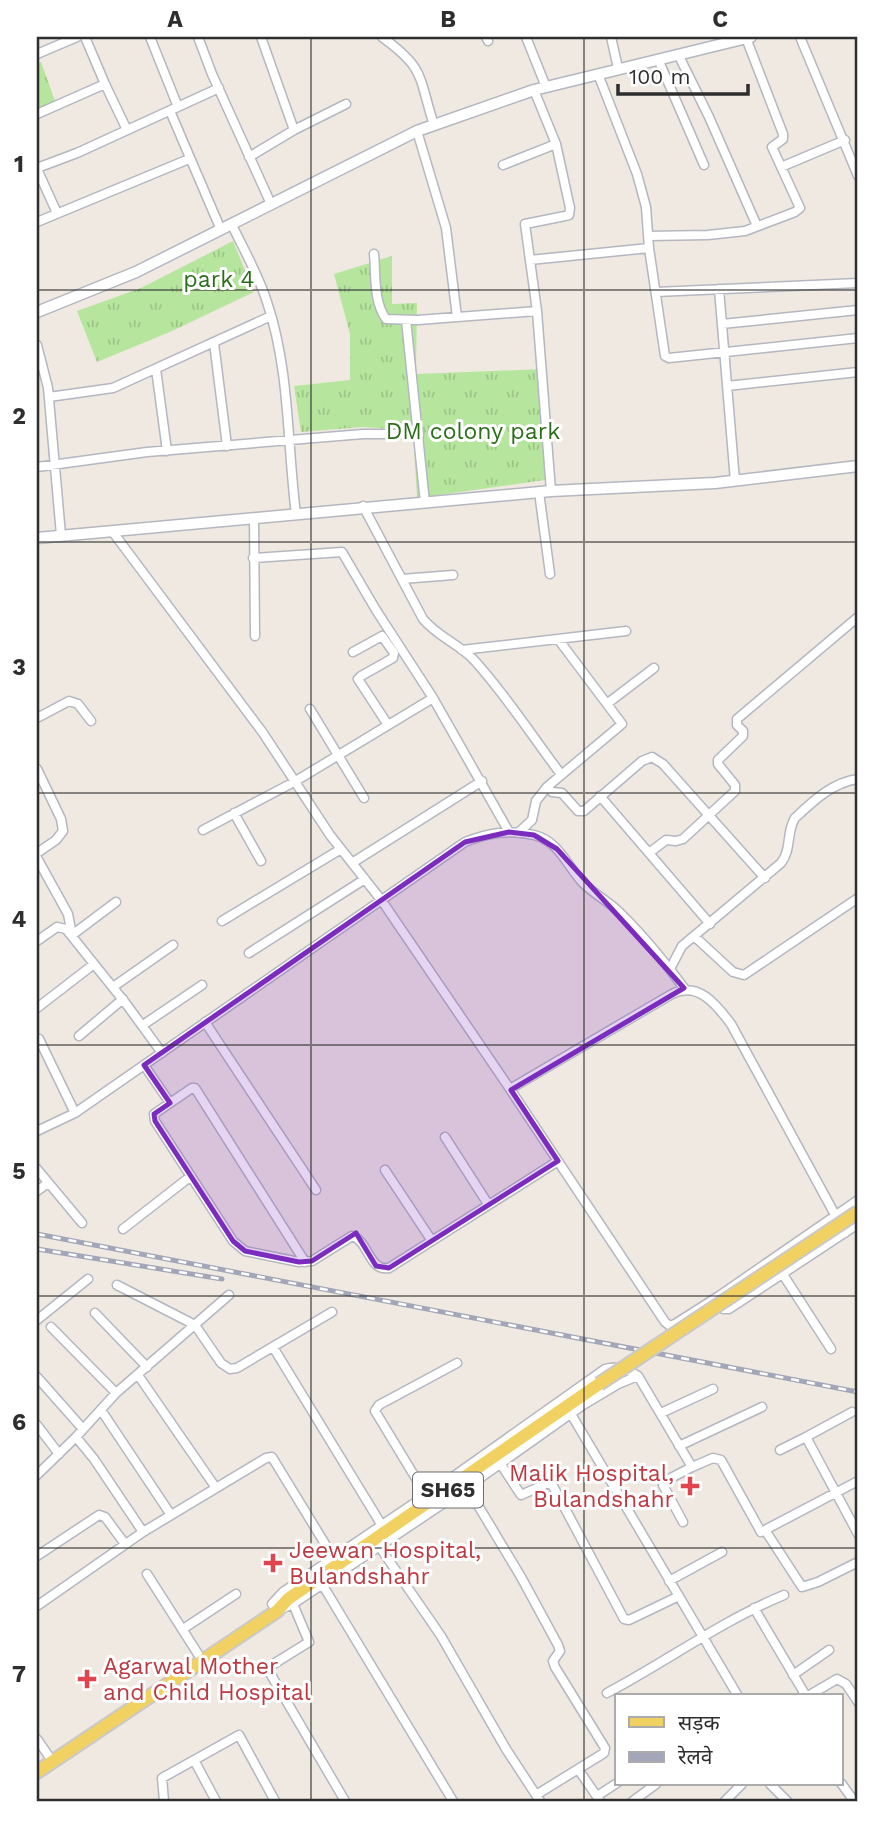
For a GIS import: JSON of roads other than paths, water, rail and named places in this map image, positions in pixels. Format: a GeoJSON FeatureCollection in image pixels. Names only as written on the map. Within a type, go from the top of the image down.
{"type":"FeatureCollection","features":[{"type":"Feature","properties":{"kind":"main road","name":"SH65"},"geometry":{"type":"LineString","coordinates":[[42,1758],[198,1654],[275,1607],[290,1602],[599,1384],[858,1212]]}},
{"type":"Feature","properties":{"kind":"main road","name":"SH65"},"geometry":{"type":"LineString","coordinates":[[37,1772],[275,1607]]}},
{"type":"Feature","properties":{"kind":"street"},"geometry":{"type":"LineString","coordinates":[[37,54],[77,37]]}},
{"type":"Feature","properties":{"kind":"street"},"geometry":{"type":"LineString","coordinates":[[85,37],[127,130]]}},
{"type":"Feature","properties":{"kind":"street"},"geometry":{"type":"LineString","coordinates":[[150,37],[189,159],[221,230]]}},
{"type":"Feature","properties":{"kind":"street"},"geometry":{"type":"LineString","coordinates":[[198,37],[271,204]]}},
{"type":"Feature","properties":{"kind":"street"},"geometry":{"type":"LineString","coordinates":[[261,37],[294,130]]}},
{"type":"Feature","properties":{"kind":"street"},"geometry":{"type":"LineString","coordinates":[[382,37],[411,61],[422,79],[433,125]]}},
{"type":"Feature","properties":{"kind":"street"},"geometry":{"type":"LineString","coordinates":[[526,37],[546,87]]}},
{"type":"Feature","properties":{"kind":"street"},"geometry":{"type":"LineString","coordinates":[[611,37],[618,68]]}},
{"type":"Feature","properties":{"kind":"street"},"geometry":{"type":"LineString","coordinates":[[37,312],[136,272],[417,131],[534,90],[748,37],[783,134],[783,139],[772,147],[800,208],[745,231],[648,236]]}},
{"type":"Feature","properties":{"kind":"street"},"geometry":{"type":"LineString","coordinates":[[800,37],[858,176]]}},
{"type":"Feature","properties":{"kind":"street"},"geometry":{"type":"LineString","coordinates":[[678,54],[757,226]]}},
{"type":"Feature","properties":{"kind":"street"},"geometry":{"type":"LineString","coordinates":[[658,59],[704,165]]}},
{"type":"Feature","properties":{"kind":"street"},"geometry":{"type":"LineString","coordinates":[[598,74],[646,207],[649,248],[665,356],[668,358],[723,350],[858,338]]}},
{"type":"Feature","properties":{"kind":"street"},"geometry":{"type":"LineString","coordinates":[[37,114],[105,84]]}},
{"type":"Feature","properties":{"kind":"street"},"geometry":{"type":"LineString","coordinates":[[57,213],[37,169],[219,88]]}},
{"type":"Feature","properties":{"kind":"street"},"geometry":{"type":"LineString","coordinates":[[534,90],[556,144],[570,212],[565,216],[526,223],[537,311],[551,491]]}},
{"type":"Feature","properties":{"kind":"street"},"geometry":{"type":"LineString","coordinates":[[249,157],[294,130],[346,104]]}},
{"type":"Feature","properties":{"kind":"street"},"geometry":{"type":"LineString","coordinates":[[417,131],[446,228],[457,317]]}},
{"type":"Feature","properties":{"kind":"street"},"geometry":{"type":"LineString","coordinates":[[782,167],[845,140]]}},
{"type":"Feature","properties":{"kind":"street"},"geometry":{"type":"LineString","coordinates":[[503,165],[556,144]]}},
{"type":"Feature","properties":{"kind":"street"},"geometry":{"type":"LineString","coordinates":[[37,222],[189,159]]}},
{"type":"Feature","properties":{"kind":"street"},"geometry":{"type":"LineString","coordinates":[[232,225],[263,292],[271,316],[285,385],[296,514]]}},
{"type":"Feature","properties":{"kind":"street"},"geometry":{"type":"LineString","coordinates":[[530,260],[649,248]]}},
{"type":"Feature","properties":{"kind":"street"},"geometry":{"type":"LineString","coordinates":[[374,254],[377,293],[383,315],[392,320],[537,311]]}},
{"type":"Feature","properties":{"kind":"street"},"geometry":{"type":"LineString","coordinates":[[656,292],[858,283]]}},
{"type":"Feature","properties":{"kind":"street"},"geometry":{"type":"LineString","coordinates":[[719,289],[735,481]]}},
{"type":"Feature","properties":{"kind":"street"},"geometry":{"type":"LineString","coordinates":[[722,324],[858,310]]}},
{"type":"Feature","properties":{"kind":"street"},"geometry":{"type":"LineString","coordinates":[[49,397],[113,388],[271,316]]}},
{"type":"Feature","properties":{"kind":"street"},"geometry":{"type":"LineString","coordinates":[[406,320],[425,503]]}},
{"type":"Feature","properties":{"kind":"street"},"geometry":{"type":"LineString","coordinates":[[214,343],[227,446]]}},
{"type":"Feature","properties":{"kind":"street"},"geometry":{"type":"LineString","coordinates":[[37,345],[49,397],[61,535]]}},
{"type":"Feature","properties":{"kind":"street"},"geometry":{"type":"LineString","coordinates":[[156,369],[167,451]]}},
{"type":"Feature","properties":{"kind":"street"},"geometry":{"type":"LineString","coordinates":[[727,386],[858,372]]}},
{"type":"Feature","properties":{"kind":"street"},"geometry":{"type":"LineString","coordinates":[[37,467],[289,440],[363,434],[419,434]]}},
{"type":"Feature","properties":{"kind":"street"},"geometry":{"type":"LineString","coordinates":[[37,538],[363,506],[551,491],[735,481],[858,466]]}},
{"type":"Feature","properties":{"kind":"street"},"geometry":{"type":"LineString","coordinates":[[538,492],[550,574]]}},
{"type":"Feature","properties":{"kind":"street"},"geometry":{"type":"LineString","coordinates":[[363,506],[432,630],[462,650],[478,666],[560,773]]}},
{"type":"Feature","properties":{"kind":"street"},"geometry":{"type":"LineString","coordinates":[[254,518],[255,636]]}},
{"type":"Feature","properties":{"kind":"street"},"geometry":{"type":"LineString","coordinates":[[112,531],[263,733],[341,849],[382,901],[667,1325],[675,1324],[719,1296],[858,1200]]}},
{"type":"Feature","properties":{"kind":"street"},"geometry":{"type":"LineString","coordinates":[[253,558],[342,552],[514,832]]}},
{"type":"Feature","properties":{"kind":"street"},"geometry":{"type":"LineString","coordinates":[[402,579],[453,575]]}},
{"type":"Feature","properties":{"kind":"street"},"geometry":{"type":"LineString","coordinates":[[649,853],[661,842],[683,839],[736,791],[735,785],[718,760],[743,736],[737,719],[858,617]]}},
{"type":"Feature","properties":{"kind":"street"},"geometry":{"type":"LineString","coordinates":[[462,650],[626,631]]}},
{"type":"Feature","properties":{"kind":"street"},"geometry":{"type":"LineString","coordinates":[[353,652],[382,636],[394,653],[393,658],[358,680],[388,725]]}},
{"type":"Feature","properties":{"kind":"street"},"geometry":{"type":"LineString","coordinates":[[514,832],[532,820],[536,801],[560,773],[620,727],[621,720],[558,639]]}},
{"type":"Feature","properties":{"kind":"street"},"geometry":{"type":"LineString","coordinates":[[608,703],[654,668]]}},
{"type":"Feature","properties":{"kind":"street"},"geometry":{"type":"LineString","coordinates":[[202,830],[294,782],[433,698]]}},
{"type":"Feature","properties":{"kind":"street"},"geometry":{"type":"LineString","coordinates":[[37,718],[69,701],[78,704],[91,721]]}},
{"type":"Feature","properties":{"kind":"street"},"geometry":{"type":"LineString","coordinates":[[310,709],[364,798]]}},
{"type":"Feature","properties":{"kind":"street"},"geometry":{"type":"LineString","coordinates":[[547,787],[552,792],[562,793],[580,811],[642,761],[652,757],[663,764],[765,878]]}},
{"type":"Feature","properties":{"kind":"street"},"geometry":{"type":"LineString","coordinates":[[37,769],[64,831],[37,853]]}},
{"type":"Feature","properties":{"kind":"street"},"geometry":{"type":"LineString","coordinates":[[670,969],[682,946],[765,878],[787,855],[791,824],[795,818],[832,788],[842,782],[858,779]]}},
{"type":"Feature","properties":{"kind":"street"},"geometry":{"type":"LineString","coordinates":[[352,863],[482,781]]}},
{"type":"Feature","properties":{"kind":"street"},"geometry":{"type":"LineString","coordinates":[[600,796],[710,924]]}},
{"type":"Feature","properties":{"kind":"street"},"geometry":{"type":"LineString","coordinates":[[234,813],[261,861]]}},
{"type":"Feature","properties":{"kind":"street"},"geometry":{"type":"LineString","coordinates":[[37,1130],[75,1113],[465,842],[486,834],[514,832],[534,835],[558,849],[582,881],[617,911],[684,988],[696,991],[718,1007],[731,1024],[845,1233]]}},
{"type":"Feature","properties":{"kind":"street"},"geometry":{"type":"LineString","coordinates":[[222,920],[341,849]]}},
{"type":"Feature","properties":{"kind":"street"},"geometry":{"type":"LineString","coordinates":[[37,859],[68,914],[72,934]]}},
{"type":"Feature","properties":{"kind":"street"},"geometry":{"type":"LineString","coordinates":[[249,953],[365,879]]}},
{"type":"Feature","properties":{"kind":"street"},"geometry":{"type":"LineString","coordinates":[[694,936],[733,972],[744,975],[858,898]]}},
{"type":"Feature","properties":{"kind":"street"},"geometry":{"type":"LineString","coordinates":[[72,934],[116,902]]}},
{"type":"Feature","properties":{"kind":"street"},"geometry":{"type":"LineString","coordinates":[[37,941],[57,927],[62,927],[72,934],[162,1053]]}},
{"type":"Feature","properties":{"kind":"street"},"geometry":{"type":"LineString","coordinates":[[113,987],[173,945]]}},
{"type":"Feature","properties":{"kind":"street"},"geometry":{"type":"LineString","coordinates":[[37,1008],[94,964]]}},
{"type":"Feature","properties":{"kind":"street"},"geometry":{"type":"LineString","coordinates":[[143,1025],[202,985]]}},
{"type":"Feature","properties":{"kind":"street"},"geometry":{"type":"LineString","coordinates":[[510,1089],[684,988]]}},
{"type":"Feature","properties":{"kind":"street"},"geometry":{"type":"LineString","coordinates":[[79,1036],[123,999]]}},
{"type":"Feature","properties":{"kind":"street"},"geometry":{"type":"LineString","coordinates":[[205,1022],[316,1190]]}},
{"type":"Feature","properties":{"kind":"street"},"geometry":{"type":"LineString","coordinates":[[39,1039],[75,1113]]}},
{"type":"Feature","properties":{"kind":"street"},"geometry":{"type":"LineString","coordinates":[[144,1065],[170,1103]]}},
{"type":"Feature","properties":{"kind":"street"},"geometry":{"type":"LineString","coordinates":[[305,1262],[197,1090],[191,1088],[154,1114],[155,1121],[239,1247],[245,1251],[305,1262],[312,1261],[352,1236],[359,1238],[376,1265],[384,1269],[558,1161]]}},
{"type":"Feature","properties":{"kind":"street"},"geometry":{"type":"LineString","coordinates":[[445,1137],[488,1204]]}},
{"type":"Feature","properties":{"kind":"street"},"geometry":{"type":"LineString","coordinates":[[37,1169],[82,1223]]}},
{"type":"Feature","properties":{"kind":"street"},"geometry":{"type":"LineString","coordinates":[[385,1170],[432,1241]]}},
{"type":"Feature","properties":{"kind":"street"},"geometry":{"type":"LineString","coordinates":[[123,1228],[191,1176]]}},
{"type":"Feature","properties":{"kind":"street"},"geometry":{"type":"LineString","coordinates":[[37,1191],[48,1182]]}},
{"type":"Feature","properties":{"kind":"street"},"geometry":{"type":"LineString","coordinates":[[719,1296],[717,1300],[723,1309],[729,1309],[858,1224]]}},
{"type":"Feature","properties":{"kind":"street"},"geometry":{"type":"LineString","coordinates":[[782,1273],[831,1349]]}},
{"type":"Feature","properties":{"kind":"street"},"geometry":{"type":"LineString","coordinates":[[37,1320],[88,1279]]}},
{"type":"Feature","properties":{"kind":"street"},"geometry":{"type":"LineString","coordinates":[[117,1286],[195,1325],[221,1363],[230,1369],[237,1368],[332,1312]]}},
{"type":"Feature","properties":{"kind":"street"},"geometry":{"type":"LineString","coordinates":[[37,1475],[117,1393],[229,1295]]}},
{"type":"Feature","properties":{"kind":"street"},"geometry":{"type":"LineString","coordinates":[[95,1313],[147,1367]]}},
{"type":"Feature","properties":{"kind":"street"},"geometry":{"type":"LineString","coordinates":[[51,1327],[117,1393]]}},
{"type":"Feature","properties":{"kind":"street"},"geometry":{"type":"LineString","coordinates":[[273,1347],[380,1524]]}},
{"type":"Feature","properties":{"kind":"street"},"geometry":{"type":"LineString","coordinates":[[426,1495],[375,1411],[379,1405],[457,1363]]}},
{"type":"Feature","properties":{"kind":"street"},"geometry":{"type":"LineString","coordinates":[[275,1607],[283,1592],[605,1369],[628,1369],[638,1376],[692,1466]]}},
{"type":"Feature","properties":{"kind":"street"},"geometry":{"type":"LineString","coordinates":[[138,1375],[216,1488]]}},
{"type":"Feature","properties":{"kind":"street"},"geometry":{"type":"LineString","coordinates":[[345,1801],[267,1668],[309,1642],[290,1602],[379,1546],[571,1414],[618,1384],[638,1376]]}},
{"type":"Feature","properties":{"kind":"street"},"geometry":{"type":"LineString","coordinates":[[37,1377],[83,1429]]}},
{"type":"Feature","properties":{"kind":"street"},"geometry":{"type":"LineString","coordinates":[[661,1413],[713,1389]]}},
{"type":"Feature","properties":{"kind":"street"},"geometry":{"type":"LineString","coordinates":[[680,1446],[762,1408]]}},
{"type":"Feature","properties":{"kind":"street"},"geometry":{"type":"LineString","coordinates":[[101,1410],[171,1515]]}},
{"type":"Feature","properties":{"kind":"street"},"geometry":{"type":"LineString","coordinates":[[780,1450],[852,1412]]}},
{"type":"Feature","properties":{"kind":"street"},"geometry":{"type":"LineString","coordinates":[[571,1414],[737,1694]]}},
{"type":"Feature","properties":{"kind":"street"},"geometry":{"type":"LineString","coordinates":[[37,1425],[59,1454]]}},
{"type":"Feature","properties":{"kind":"street"},"geometry":{"type":"LineString","coordinates":[[76,1437],[94,1458],[143,1532]]}},
{"type":"Feature","properties":{"kind":"street"},"geometry":{"type":"LineString","coordinates":[[806,1437],[858,1534]]}},
{"type":"Feature","properties":{"kind":"street"},"geometry":{"type":"LineString","coordinates":[[37,1606],[143,1532],[266,1458],[272,1457],[333,1557]]}},
{"type":"Feature","properties":{"kind":"street"},"geometry":{"type":"LineString","coordinates":[[683,1522],[663,1485],[692,1466],[713,1458],[721,1460],[761,1532],[858,1481]]}},
{"type":"Feature","properties":{"kind":"street"},"geometry":{"type":"LineString","coordinates":[[500,1464],[521,1495],[548,1483],[553,1486],[624,1619],[629,1620],[678,1596]]}},
{"type":"Feature","properties":{"kind":"street"},"geometry":{"type":"LineString","coordinates":[[379,1546],[441,1636],[538,1798],[604,1753],[605,1748],[555,1667],[553,1661],[560,1651],[558,1645],[467,1487]]}},
{"type":"Feature","properties":{"kind":"street"},"geometry":{"type":"LineString","coordinates":[[37,1556],[99,1515],[105,1517],[125,1544]]}},
{"type":"Feature","properties":{"kind":"street"},"geometry":{"type":"LineString","coordinates":[[765,1530],[802,1587],[858,1562]]}},
{"type":"Feature","properties":{"kind":"street"},"geometry":{"type":"LineString","coordinates":[[669,1581],[722,1552]]}},
{"type":"Feature","properties":{"kind":"street"},"geometry":{"type":"LineString","coordinates":[[147,1574],[198,1654]]}},
{"type":"Feature","properties":{"kind":"street"},"geometry":{"type":"LineString","coordinates":[[322,1584],[453,1801]]}},
{"type":"Feature","properties":{"kind":"street"},"geometry":{"type":"LineString","coordinates":[[183,1629],[236,1594]]}},
{"type":"Feature","properties":{"kind":"street"},"geometry":{"type":"LineString","coordinates":[[607,1693],[754,1608],[784,1595]]}},
{"type":"Feature","properties":{"kind":"street"},"geometry":{"type":"LineString","coordinates":[[754,1608],[806,1694]]}},
{"type":"Feature","properties":{"kind":"street"},"geometry":{"type":"LineString","coordinates":[[793,1675],[829,1650]]}},
{"type":"Feature","properties":{"kind":"street"},"geometry":{"type":"LineString","coordinates":[[811,1694],[837,1679],[846,1684],[858,1701]]}},
{"type":"Feature","properties":{"kind":"street"},"geometry":{"type":"LineString","coordinates":[[164,1801],[162,1779],[240,1736],[275,1801]]}},
{"type":"Feature","properties":{"kind":"street"},"geometry":{"type":"LineString","coordinates":[[37,1739],[42,1758]]}},
{"type":"Feature","properties":{"kind":"street"},"geometry":{"type":"LineString","coordinates":[[194,1760],[216,1801]]}},
{"type":"Feature","properties":{"kind":"street"},"geometry":{"type":"LineString","coordinates":[[578,1769],[598,1799],[615,1785]]}},
{"type":"Feature","properties":{"kind":"street"},"geometry":{"type":"LineString","coordinates":[[842,1784],[854,1801]]}},
{"type":"Feature","properties":{"kind":"street"},"geometry":{"type":"LineString","coordinates":[[633,1801],[653,1786]]}},
{"type":"Feature","properties":{"kind":"street"},"geometry":{"type":"LineString","coordinates":[[725,1801],[740,1786]]}},
{"type":"Feature","properties":{"kind":"street"},"geometry":{"type":"LineString","coordinates":[[772,1786],[787,1801]]}},
{"type":"Feature","properties":{"kind":"railway"},"geometry":{"type":"LineString","coordinates":[[37,1234],[858,1392]]}},
{"type":"Feature","properties":{"kind":"railway"},"geometry":{"type":"LineString","coordinates":[[37,1249],[222,1279]]}},
{"type":"Feature","properties":{"kind":"place","name":"Malik Hospital, Bulandshahr"},"geometry":{"type":"Point","coordinates":[690,1486]}},
{"type":"Feature","properties":{"kind":"place","name":"Jeewan Hospital, Bulandshahr"},"geometry":{"type":"Point","coordinates":[273,1563]}},
{"type":"Feature","properties":{"kind":"place","name":"Agarwal Mother and Child Hospital"},"geometry":{"type":"Point","coordinates":[87,1679]}},
{"type":"Feature","properties":{"kind":"park label","name":"park 4"},"geometry":{"type":"Point","coordinates":[219,279]}},
{"type":"Feature","properties":{"kind":"park label","name":"DM colony park"},"geometry":{"type":"Point","coordinates":[473,431]}}]}
